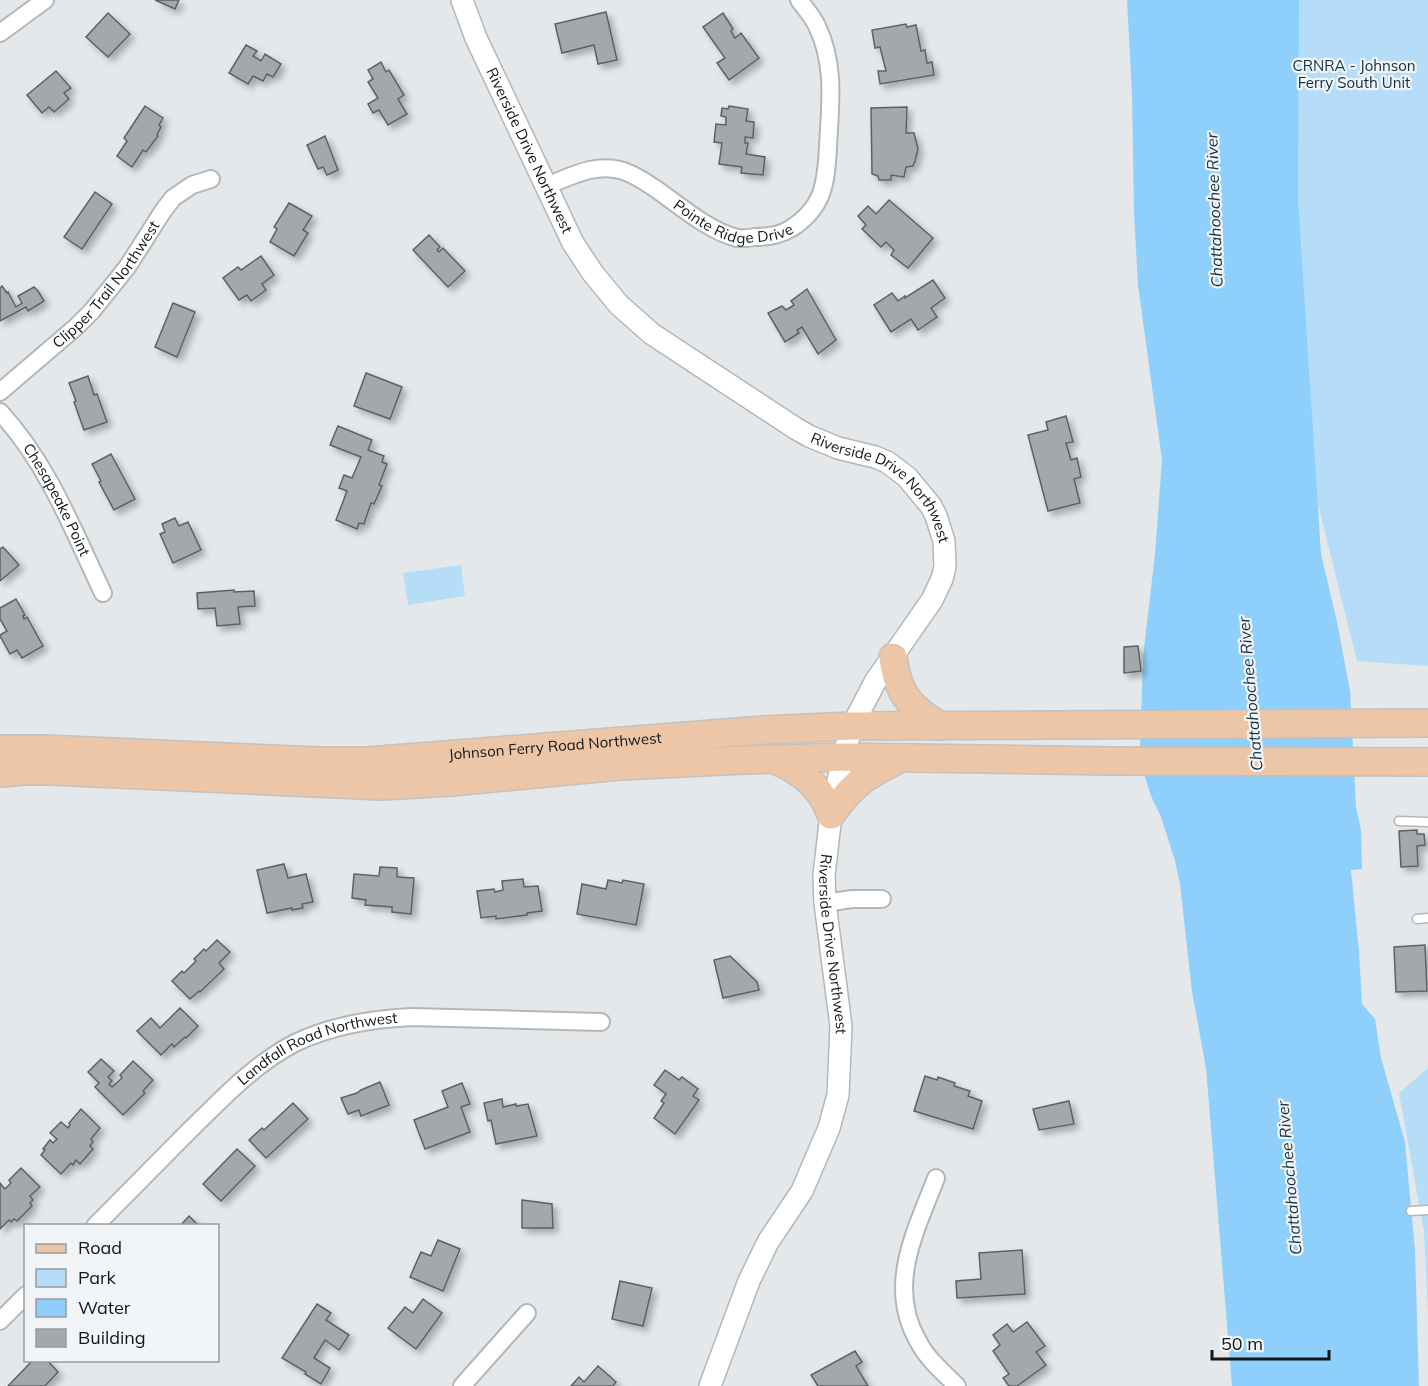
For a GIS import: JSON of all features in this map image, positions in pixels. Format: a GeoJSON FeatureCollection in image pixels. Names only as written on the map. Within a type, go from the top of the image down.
{"type":"FeatureCollection","features":[{"type":"Feature","properties":{"kind":"main road"},"geometry":{"type":"LineString","coordinates":[[893,657],[895,672],[903,694],[921,713],[941,726]]}},
{"type":"Feature","properties":{"kind":"main road","name":"Johnson Ferry Road Northwest"},"geometry":{"type":"LineString","coordinates":[[0,749],[368,761],[763,730],[852,726],[1428,723]]}},
{"type":"Feature","properties":{"kind":"main road","name":"Johnson Ferry Road Northwest"},"geometry":{"type":"LineString","coordinates":[[0,774],[52,771],[381,786],[620,766],[843,757],[1428,762]]}},
{"type":"Feature","properties":{"kind":"main road"},"geometry":{"type":"LineString","coordinates":[[832,814],[841,800],[860,780],[901,758]]}},
{"type":"Feature","properties":{"kind":"main road"},"geometry":{"type":"LineString","coordinates":[[774,759],[799,772],[812,783],[825,799],[832,814]]}},
{"type":"Feature","properties":{"kind":"street"},"geometry":{"type":"LineString","coordinates":[[0,33],[45,0]]}},
{"type":"Feature","properties":{"kind":"street","name":"Riverside Drive Northwest"},"geometry":{"type":"LineString","coordinates":[[462,0],[476,38],[573,243],[592,272],[620,305],[652,334],[802,432],[838,448],[887,462],[907,477],[931,506],[944,541],[945,567],[942,579],[932,600],[875,682],[852,726],[843,757],[824,875],[825,903],[841,1026],[838,1095],[829,1128],[802,1191],[768,1242],[749,1281],[710,1386]]}},
{"type":"Feature","properties":{"kind":"street","name":"Pointe Ridge Drive"},"geometry":{"type":"LineString","coordinates":[[546,186],[589,169],[621,170],[641,179],[717,232],[740,238],[769,237],[786,232],[803,221],[817,205],[824,190],[827,174],[832,81],[828,54],[817,25],[799,0]]}},
{"type":"Feature","properties":{"kind":"street","name":"Clipper Trail Northwest"},"geometry":{"type":"LineString","coordinates":[[0,392],[76,327],[92,310],[128,266],[173,198],[192,185],[211,179]]}},
{"type":"Feature","properties":{"kind":"street","name":"Chesapeake Point"},"geometry":{"type":"LineString","coordinates":[[0,412],[16,429],[39,462],[103,593]]}},
{"type":"Feature","properties":{"kind":"street"},"geometry":{"type":"LineString","coordinates":[[825,903],[852,899],[882,899]]}},
{"type":"Feature","properties":{"kind":"street","name":"Landfall Road Northwest"},"geometry":{"type":"LineString","coordinates":[[97,1224],[232,1088],[273,1056],[323,1032],[351,1023],[401,1018],[601,1022]]}},
{"type":"Feature","properties":{"kind":"street"},"geometry":{"type":"LineString","coordinates":[[936,1178],[908,1255],[904,1295],[909,1322],[918,1341],[930,1359],[957,1386]]}},
{"type":"Feature","properties":{"kind":"street"},"geometry":{"type":"LineString","coordinates":[[0,1321],[24,1297]]}},
{"type":"Feature","properties":{"kind":"street"},"geometry":{"type":"LineString","coordinates":[[462,1386],[527,1313]]}},
{"type":"Feature","properties":{"kind":"lane"},"geometry":{"type":"LineString","coordinates":[[1399,821],[1428,822]]}},
{"type":"Feature","properties":{"kind":"lane"},"geometry":{"type":"LineString","coordinates":[[1417,919],[1428,918]]}},
{"type":"Feature","properties":{"kind":"lane"},"geometry":{"type":"LineString","coordinates":[[1411,1211],[1428,1210]]}},
{"type":"Feature","properties":{"kind":"green space","name":"CRNRA - Johnson Ferry South Unit"},"geometry":{"type":"Polygon","coordinates":[[[1276,0],[1428,0],[1428,666],[1357,661],[1297,420],[1276,0]]]}},
{"type":"Feature","properties":{"kind":"green space"},"geometry":{"type":"Polygon","coordinates":[[[461,565],[465,596],[408,605],[403,573],[461,565]]]}},
{"type":"Feature","properties":{"kind":"green space"},"geometry":{"type":"Polygon","coordinates":[[[1428,1068],[1428,1313],[1424,1232],[1399,1093],[1428,1068]]]}},
{"type":"Feature","properties":{"kind":"water","name":"Chattahoochee River"},"geometry":{"type":"Polygon","coordinates":[[[1127,0],[1299,0],[1298,200],[1321,554],[1350,691],[1356,807],[1361,830],[1362,869],[1351,870],[1362,1004],[1375,1019],[1381,1058],[1405,1142],[1415,1250],[1419,1386],[1232,1386],[1206,1068],[1192,992],[1180,884],[1161,817],[1144,774],[1140,751],[1143,657],[1155,554],[1162,460],[1138,285],[1127,0]]]}},
{"type":"Feature","properties":{"kind":"building"},"geometry":{"type":"Polygon","coordinates":[[[155,0],[179,0],[175,9],[155,0]]]}},
{"type":"Feature","properties":{"kind":"building"},"geometry":{"type":"Polygon","coordinates":[[[606,12],[617,60],[598,64],[594,45],[562,53],[555,24],[606,12]]]}},
{"type":"Feature","properties":{"kind":"building"},"geometry":{"type":"Polygon","coordinates":[[[108,13],[130,34],[108,57],[86,37],[108,13]]]}},
{"type":"Feature","properties":{"kind":"building"},"geometry":{"type":"Polygon","coordinates":[[[723,13],[733,29],[731,31],[735,38],[741,33],[759,58],[729,80],[717,63],[725,58],[703,27],[723,13]]]}},
{"type":"Feature","properties":{"kind":"building"},"geometry":{"type":"Polygon","coordinates":[[[906,24],[907,27],[916,25],[921,51],[925,50],[927,63],[932,62],[934,75],[880,84],[878,71],[886,71],[880,47],[875,48],[872,30],[906,24]]]}},
{"type":"Feature","properties":{"kind":"building"},"geometry":{"type":"Polygon","coordinates":[[[246,45],[257,51],[253,56],[261,61],[265,54],[281,64],[273,77],[267,74],[263,81],[253,76],[248,84],[229,73],[246,45]]]}},
{"type":"Feature","properties":{"kind":"building"},"geometry":{"type":"Polygon","coordinates":[[[381,62],[386,72],[389,70],[404,95],[398,99],[407,114],[388,125],[379,110],[373,113],[368,104],[378,98],[368,82],[373,79],[368,70],[381,62]]]}},
{"type":"Feature","properties":{"kind":"building"},"geometry":{"type":"Polygon","coordinates":[[[56,71],[71,88],[64,93],[69,99],[54,112],[49,107],[42,113],[27,95],[56,71]]]}},
{"type":"Feature","properties":{"kind":"building"},"geometry":{"type":"Polygon","coordinates":[[[145,106],[163,118],[159,125],[161,127],[158,136],[146,152],[143,150],[132,167],[117,156],[127,141],[124,138],[145,106]]]}},
{"type":"Feature","properties":{"kind":"building"},"geometry":{"type":"Polygon","coordinates":[[[729,106],[748,109],[746,121],[754,122],[753,138],[745,137],[745,143],[748,143],[746,154],[765,157],[763,175],[741,173],[742,167],[719,164],[722,143],[714,142],[716,124],[726,125],[726,117],[721,116],[722,108],[728,109],[729,106]]]}},
{"type":"Feature","properties":{"kind":"building"},"geometry":{"type":"Polygon","coordinates":[[[907,107],[906,133],[914,133],[918,149],[915,161],[913,166],[906,167],[904,177],[891,175],[891,180],[879,180],[878,176],[872,174],[871,108],[907,107]]]}},
{"type":"Feature","properties":{"kind":"building"},"geometry":{"type":"Polygon","coordinates":[[[325,136],[338,170],[327,175],[323,167],[318,169],[307,145],[325,136]]]}},
{"type":"Feature","properties":{"kind":"building"},"geometry":{"type":"Polygon","coordinates":[[[95,192],[112,204],[82,249],[64,237],[95,192]]]}},
{"type":"Feature","properties":{"kind":"building"},"geometry":{"type":"Polygon","coordinates":[[[889,200],[933,238],[908,268],[891,255],[894,250],[886,242],[881,247],[862,229],[866,225],[858,216],[868,206],[876,214],[889,200]]]}},
{"type":"Feature","properties":{"kind":"building"},"geometry":{"type":"Polygon","coordinates":[[[289,203],[312,216],[303,230],[308,233],[294,256],[270,242],[277,229],[274,227],[289,203]]]}},
{"type":"Feature","properties":{"kind":"building"},"geometry":{"type":"Polygon","coordinates":[[[429,235],[440,247],[437,250],[439,252],[443,248],[465,271],[448,287],[413,250],[429,235]]]}},
{"type":"Feature","properties":{"kind":"building"},"geometry":{"type":"Polygon","coordinates":[[[261,256],[274,275],[262,284],[266,290],[251,301],[247,295],[239,300],[223,278],[238,267],[241,270],[261,256]]]}},
{"type":"Feature","properties":{"kind":"building"},"geometry":{"type":"Polygon","coordinates":[[[933,280],[945,298],[931,308],[937,317],[918,330],[911,319],[891,332],[874,305],[892,293],[898,301],[933,280]]]}},
{"type":"Feature","properties":{"kind":"building"},"geometry":{"type":"Polygon","coordinates":[[[2,286],[16,307],[22,303],[18,296],[34,287],[44,301],[28,311],[26,307],[0,321],[0,288],[2,286]]]}},
{"type":"Feature","properties":{"kind":"building"},"geometry":{"type":"Polygon","coordinates":[[[807,289],[836,340],[818,354],[802,327],[797,330],[799,333],[785,342],[768,313],[782,306],[786,310],[794,305],[791,301],[807,289]]]}},
{"type":"Feature","properties":{"kind":"building"},"geometry":{"type":"Polygon","coordinates":[[[173,303],[195,312],[177,357],[155,347],[173,303]]]}},
{"type":"Feature","properties":{"kind":"building"},"geometry":{"type":"Polygon","coordinates":[[[366,373],[402,387],[390,419],[354,406],[366,373]]]}},
{"type":"Feature","properties":{"kind":"building"},"geometry":{"type":"Polygon","coordinates":[[[88,376],[107,422],[84,430],[69,383],[88,376]]]}},
{"type":"Feature","properties":{"kind":"building"},"geometry":{"type":"Polygon","coordinates":[[[1066,416],[1073,442],[1066,443],[1071,460],[1077,458],[1081,477],[1074,479],[1080,503],[1048,511],[1028,435],[1048,430],[1046,422],[1066,416]]]}},
{"type":"Feature","properties":{"kind":"building"},"geometry":{"type":"Polygon","coordinates":[[[338,426],[372,440],[368,450],[384,456],[382,462],[387,464],[379,485],[382,486],[374,504],[371,503],[364,524],[359,523],[357,529],[336,520],[347,491],[339,488],[344,475],[352,478],[361,457],[330,445],[338,426]]]}},
{"type":"Feature","properties":{"kind":"building"},"geometry":{"type":"Polygon","coordinates":[[[111,454],[135,499],[114,510],[92,464],[111,454]]]}},
{"type":"Feature","properties":{"kind":"building"},"geometry":{"type":"Polygon","coordinates":[[[175,518],[179,526],[188,522],[201,550],[173,563],[160,534],[165,532],[162,524],[175,518]]]}},
{"type":"Feature","properties":{"kind":"building"},"geometry":{"type":"Polygon","coordinates":[[[3,547],[19,565],[0,581],[0,549],[3,547]]]}},
{"type":"Feature","properties":{"kind":"building"},"geometry":{"type":"Polygon","coordinates":[[[234,590],[234,592],[254,591],[255,606],[238,607],[240,624],[217,626],[215,608],[198,609],[197,593],[234,590]]]}},
{"type":"Feature","properties":{"kind":"building"},"geometry":{"type":"Polygon","coordinates":[[[16,599],[25,615],[24,619],[27,617],[43,646],[22,658],[17,650],[10,654],[0,636],[7,631],[0,619],[0,608],[16,599]]]}},
{"type":"Feature","properties":{"kind":"building"},"geometry":{"type":"Polygon","coordinates":[[[1138,646],[1141,671],[1124,673],[1124,647],[1138,646]]]}},
{"type":"Feature","properties":{"kind":"building"},"geometry":{"type":"Polygon","coordinates":[[[1417,830],[1417,834],[1424,834],[1425,845],[1417,846],[1418,866],[1401,867],[1399,831],[1417,830]]]}},
{"type":"Feature","properties":{"kind":"building"},"geometry":{"type":"Polygon","coordinates":[[[284,864],[288,878],[306,874],[313,902],[302,904],[303,908],[267,913],[257,870],[284,864]]]}},
{"type":"Feature","properties":{"kind":"building"},"geometry":{"type":"Polygon","coordinates":[[[380,867],[397,868],[397,877],[414,878],[411,914],[392,912],[392,907],[365,905],[366,900],[352,898],[354,874],[379,876],[380,867]]]}},
{"type":"Feature","properties":{"kind":"building"},"geometry":{"type":"Polygon","coordinates":[[[523,879],[524,887],[538,886],[542,911],[496,919],[496,916],[481,918],[477,891],[503,890],[502,881],[523,879]]]}},
{"type":"Feature","properties":{"kind":"building"},"geometry":{"type":"Polygon","coordinates":[[[608,880],[644,884],[636,925],[577,914],[582,884],[606,889],[608,880]]]}},
{"type":"Feature","properties":{"kind":"building"},"geometry":{"type":"Polygon","coordinates":[[[217,940],[230,952],[219,963],[224,969],[190,999],[172,981],[182,971],[184,973],[204,949],[206,951],[217,940]]]}},
{"type":"Feature","properties":{"kind":"building"},"geometry":{"type":"Polygon","coordinates":[[[1425,945],[1427,991],[1396,992],[1394,947],[1425,945]]]}},
{"type":"Feature","properties":{"kind":"building"},"geometry":{"type":"Polygon","coordinates":[[[730,956],[757,982],[759,990],[723,998],[714,960],[730,956]]]}},
{"type":"Feature","properties":{"kind":"building"},"geometry":{"type":"Polygon","coordinates":[[[180,1008],[198,1026],[186,1038],[174,1047],[172,1044],[161,1055],[137,1031],[151,1018],[160,1028],[180,1008]]]}},
{"type":"Feature","properties":{"kind":"building"},"geometry":{"type":"Polygon","coordinates":[[[101,1059],[114,1071],[108,1077],[112,1081],[109,1084],[112,1087],[122,1078],[120,1075],[133,1061],[153,1080],[143,1091],[145,1093],[123,1115],[95,1087],[99,1083],[88,1072],[101,1059]]]}},
{"type":"Feature","properties":{"kind":"building"},"geometry":{"type":"Polygon","coordinates":[[[665,1070],[679,1080],[682,1077],[698,1089],[693,1096],[699,1100],[675,1134],[654,1118],[664,1103],[661,1101],[666,1094],[654,1085],[665,1070]]]}},
{"type":"Feature","properties":{"kind":"building"},"geometry":{"type":"Polygon","coordinates":[[[925,1076],[937,1080],[938,1077],[955,1083],[954,1086],[970,1091],[968,1096],[982,1101],[973,1129],[914,1111],[925,1076]]]}},
{"type":"Feature","properties":{"kind":"building"},"geometry":{"type":"Polygon","coordinates":[[[380,1082],[389,1105],[361,1116],[359,1110],[348,1114],[341,1098],[380,1082]]]}},
{"type":"Feature","properties":{"kind":"building"},"geometry":{"type":"Polygon","coordinates":[[[462,1083],[470,1104],[461,1107],[470,1132],[425,1149],[414,1120],[448,1107],[442,1091],[462,1083]]]}},
{"type":"Feature","properties":{"kind":"building"},"geometry":{"type":"Polygon","coordinates":[[[502,1099],[503,1107],[528,1104],[537,1136],[496,1144],[491,1120],[488,1121],[484,1103],[502,1099]]]}},
{"type":"Feature","properties":{"kind":"building"},"geometry":{"type":"Polygon","coordinates":[[[1069,1101],[1074,1124],[1039,1130],[1033,1109],[1069,1101]]]}},
{"type":"Feature","properties":{"kind":"building"},"geometry":{"type":"Polygon","coordinates":[[[293,1103],[308,1119],[266,1158],[249,1140],[262,1128],[264,1130],[293,1103]]]}},
{"type":"Feature","properties":{"kind":"building"},"geometry":{"type":"Polygon","coordinates":[[[81,1109],[100,1128],[91,1139],[93,1142],[90,1146],[93,1149],[80,1164],[76,1160],[61,1174],[41,1155],[50,1140],[53,1143],[57,1139],[50,1133],[61,1122],[68,1128],[69,1123],[81,1109]]]}},
{"type":"Feature","properties":{"kind":"building"},"geometry":{"type":"Polygon","coordinates":[[[237,1149],[255,1166],[221,1201],[203,1184],[237,1149]]]}},
{"type":"Feature","properties":{"kind":"building"},"geometry":{"type":"Polygon","coordinates":[[[21,1168],[40,1187],[30,1196],[33,1200],[30,1203],[32,1206],[17,1221],[9,1220],[0,1229],[0,1183],[5,1189],[11,1183],[9,1180],[21,1168]]]}},
{"type":"Feature","properties":{"kind":"building"},"geometry":{"type":"Polygon","coordinates":[[[522,1200],[552,1204],[553,1228],[522,1228],[522,1200]]]}},
{"type":"Feature","properties":{"kind":"building"},"geometry":{"type":"Polygon","coordinates":[[[189,1216],[197,1224],[182,1224],[189,1216]]]}},
{"type":"Feature","properties":{"kind":"building"},"geometry":{"type":"Polygon","coordinates":[[[438,1240],[460,1249],[443,1291],[410,1277],[421,1252],[431,1256],[438,1240]]]}},
{"type":"Feature","properties":{"kind":"building"},"geometry":{"type":"Polygon","coordinates":[[[1022,1250],[1025,1294],[957,1298],[956,1281],[981,1279],[979,1253],[1022,1250]]]}},
{"type":"Feature","properties":{"kind":"building"},"geometry":{"type":"Polygon","coordinates":[[[620,1281],[652,1288],[643,1326],[612,1319],[620,1281]]]}},
{"type":"Feature","properties":{"kind":"building"},"geometry":{"type":"Polygon","coordinates":[[[423,1299],[442,1313],[416,1349],[388,1328],[405,1307],[413,1313],[423,1299]]]}},
{"type":"Feature","properties":{"kind":"building"},"geometry":{"type":"Polygon","coordinates":[[[317,1304],[331,1313],[326,1320],[349,1335],[339,1350],[325,1340],[314,1358],[330,1368],[321,1384],[282,1358],[317,1304]]]}},
{"type":"Feature","properties":{"kind":"building"},"geometry":{"type":"Polygon","coordinates":[[[1027,1322],[1045,1346],[1036,1352],[1046,1365],[1017,1386],[1009,1386],[1003,1378],[1009,1374],[993,1351],[1000,1345],[993,1335],[1007,1324],[1013,1332],[1027,1322]]]}},
{"type":"Feature","properties":{"kind":"building"},"geometry":{"type":"Polygon","coordinates":[[[855,1351],[862,1362],[856,1366],[868,1386],[818,1386],[811,1375],[855,1351]]]}},
{"type":"Feature","properties":{"kind":"building"},"geometry":{"type":"Polygon","coordinates":[[[31,1362],[49,1362],[58,1372],[45,1386],[8,1386],[31,1362]]]}},
{"type":"Feature","properties":{"kind":"building"},"geometry":{"type":"Polygon","coordinates":[[[598,1366],[616,1382],[613,1386],[571,1386],[579,1377],[584,1382],[598,1366]]]}}]}
